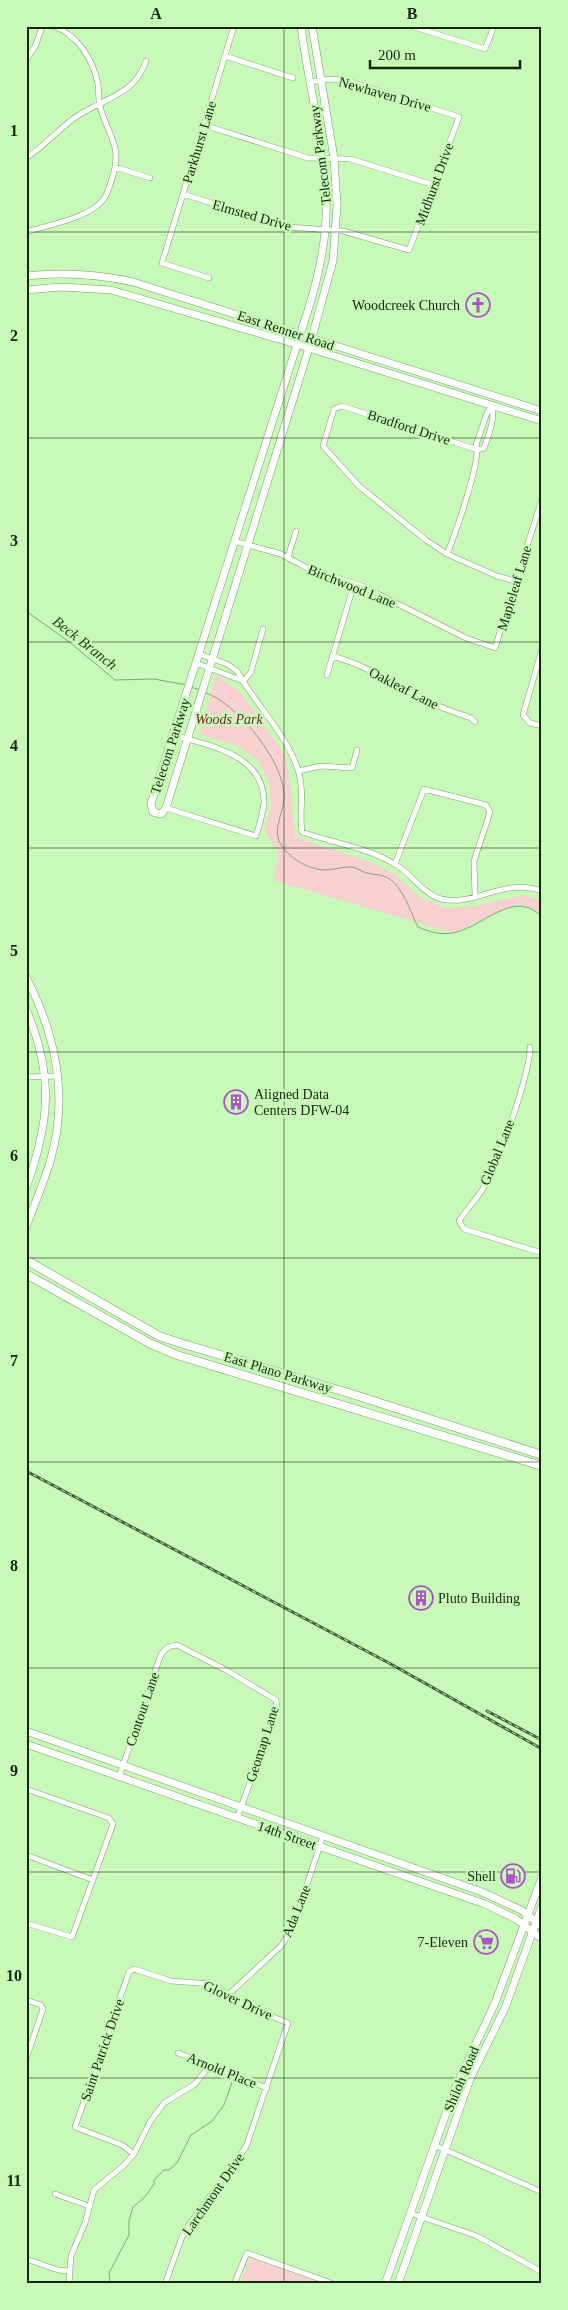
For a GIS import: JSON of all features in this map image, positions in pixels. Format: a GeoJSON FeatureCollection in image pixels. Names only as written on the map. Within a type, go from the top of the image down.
{"type":"FeatureCollection","features":[{"type":"Feature","properties":{"kind":"main road","name":"Telecom Parkway"},"geometry":{"type":"LineString","coordinates":[[301,26],[323,159],[326,197],[325,229],[319,272],[151,804],[153,812],[156,814],[161,814],[166,808],[329,280],[336,230],[337,206],[334,158],[312,26]]}},
{"type":"Feature","properties":{"kind":"main road","name":"East Renner Road"},"geometry":{"type":"LineString","coordinates":[[26,276],[74,273],[112,278],[312,338],[542,411]]}},
{"type":"Feature","properties":{"kind":"main road","name":"East Renner Road"},"geometry":{"type":"LineString","coordinates":[[26,290],[61,287],[112,290],[296,344],[542,422]]}},
{"type":"Feature","properties":{"kind":"main road"},"geometry":{"type":"LineString","coordinates":[[492,406],[495,396]]}},
{"type":"Feature","properties":{"kind":"main road"},"geometry":{"type":"LineString","coordinates":[[26,977],[38,1000],[53,1043],[58,1076],[59,1105],[54,1146],[26,1227]]}},
{"type":"Feature","properties":{"kind":"main road"},"geometry":{"type":"LineString","coordinates":[[26,1008],[42,1055],[45,1077],[46,1114],[41,1144],[26,1188]]}},
{"type":"Feature","properties":{"kind":"main road"},"geometry":{"type":"LineString","coordinates":[[41,1144],[54,1146]]}},
{"type":"Feature","properties":{"kind":"main road","name":"East Plano Parkway"},"geometry":{"type":"LineString","coordinates":[[26,1260],[159,1336],[542,1454]]}},
{"type":"Feature","properties":{"kind":"main road","name":"East Plano Parkway"},"geometry":{"type":"LineString","coordinates":[[26,1274],[150,1344],[177,1355],[542,1466]]}},
{"type":"Feature","properties":{"kind":"main road"},"geometry":{"type":"LineString","coordinates":[[100,1316],[105,1306]]}},
{"type":"Feature","properties":{"kind":"main road"},"geometry":{"type":"LineString","coordinates":[[177,1355],[180,1343]]}},
{"type":"Feature","properties":{"kind":"main road"},"geometry":{"type":"LineString","coordinates":[[261,1380],[264,1368]]}},
{"type":"Feature","properties":{"kind":"main road"},"geometry":{"type":"LineString","coordinates":[[348,1407],[352,1394]]}},
{"type":"Feature","properties":{"kind":"main road"},"geometry":{"type":"LineString","coordinates":[[504,1455],[508,1444]]}},
{"type":"Feature","properties":{"kind":"main road","name":"14th Street"},"geometry":{"type":"LineString","coordinates":[[27,1734],[412,1867],[496,1898],[527,1914],[539,1924]]}},
{"type":"Feature","properties":{"kind":"main road","name":"14th Street"},"geometry":{"type":"LineString","coordinates":[[26,1744],[498,1910],[522,1924],[542,1939]]}},
{"type":"Feature","properties":{"kind":"main road"},"geometry":{"type":"LineString","coordinates":[[408,1878],[412,1867]]}},
{"type":"Feature","properties":{"kind":"main road","name":"Shiloh Road"},"geometry":{"type":"LineString","coordinates":[[385,2282],[454,2090],[495,2003],[522,1924],[542,1877]]}},
{"type":"Feature","properties":{"kind":"main road","name":"Shiloh Road"},"geometry":{"type":"LineString","coordinates":[[398,2284],[474,2070],[489,2044],[505,2008],[532,1932],[539,1924],[542,1906]]}},
{"type":"Feature","properties":{"kind":"main road"},"geometry":{"type":"LineString","coordinates":[[495,2003],[505,2008]]}},
{"type":"Feature","properties":{"kind":"street"},"geometry":{"type":"LineString","coordinates":[[26,60],[36,45],[42,26]]}},
{"type":"Feature","properties":{"kind":"street"},"geometry":{"type":"LineString","coordinates":[[26,232],[82,214],[97,206],[107,193],[115,167],[115,142],[100,104],[96,79],[85,52],[74,38],[53,26]]}},
{"type":"Feature","properties":{"kind":"street","name":"Parkhurst Lane"},"geometry":{"type":"LineString","coordinates":[[209,278],[162,264],[234,26]]}},
{"type":"Feature","properties":{"kind":"street"},"geometry":{"type":"LineString","coordinates":[[411,26],[485,49],[494,26]]}},
{"type":"Feature","properties":{"kind":"street"},"geometry":{"type":"LineString","coordinates":[[225,56],[293,78]]}},
{"type":"Feature","properties":{"kind":"street"},"geometry":{"type":"LineString","coordinates":[[26,158],[72,120],[128,88],[141,74],[146,61]]}},
{"type":"Feature","properties":{"kind":"street","name":"Newhaven Drive"},"geometry":{"type":"LineString","coordinates":[[310,82],[330,79],[348,81],[459,116]]}},
{"type":"Feature","properties":{"kind":"street","name":"Midhurst Drive"},"geometry":{"type":"LineString","coordinates":[[409,250],[459,116]]}},
{"type":"Feature","properties":{"kind":"street"},"geometry":{"type":"LineString","coordinates":[[204,125],[291,154],[308,158],[350,159],[434,185]]}},
{"type":"Feature","properties":{"kind":"street"},"geometry":{"type":"LineString","coordinates":[[115,167],[150,178]]}},
{"type":"Feature","properties":{"kind":"street","name":"Elmsted Drive"},"geometry":{"type":"LineString","coordinates":[[183,194],[289,227],[336,230],[409,250]]}},
{"type":"Feature","properties":{"kind":"street","name":"Bradford Drive"},"geometry":{"type":"LineString","coordinates":[[447,554],[408,528],[389,508],[359,486],[326,451],[323,446],[334,409],[338,406],[344,406],[478,450]]}},
{"type":"Feature","properties":{"kind":"street"},"geometry":{"type":"LineString","coordinates":[[478,450],[484,448],[488,438],[494,415],[492,406]]}},
{"type":"Feature","properties":{"kind":"street"},"geometry":{"type":"LineString","coordinates":[[492,406],[487,413],[476,445],[478,450],[458,527],[447,554],[496,576],[515,581]]}},
{"type":"Feature","properties":{"kind":"street","name":"Mapleleaf Lane"},"geometry":{"type":"LineString","coordinates":[[495,648],[542,499]]}},
{"type":"Feature","properties":{"kind":"street"},"geometry":{"type":"LineString","coordinates":[[288,557],[296,531]]}},
{"type":"Feature","properties":{"kind":"street","name":"Birchwood Lane"},"geometry":{"type":"LineString","coordinates":[[234,541],[288,557],[307,568],[374,591],[466,638],[495,648]]}},
{"type":"Feature","properties":{"kind":"street"},"geometry":{"type":"LineString","coordinates":[[327,675],[354,584]]}},
{"type":"Feature","properties":{"kind":"street"},"geometry":{"type":"LineString","coordinates":[[243,682],[251,672],[263,629]]}},
{"type":"Feature","properties":{"kind":"street"},"geometry":{"type":"LineString","coordinates":[[542,649],[523,715],[530,722],[542,726]]}},
{"type":"Feature","properties":{"kind":"street"},"geometry":{"type":"LineString","coordinates":[[198,654],[212,658],[237,671],[291,752],[298,771],[302,791],[302,832],[363,851],[395,864],[434,896],[451,900],[475,897],[520,886],[542,891]]}},
{"type":"Feature","properties":{"kind":"street","name":"Oakleaf Lane"},"geometry":{"type":"LineString","coordinates":[[332,656],[364,667],[428,702],[471,718],[475,722]]}},
{"type":"Feature","properties":{"kind":"street"},"geometry":{"type":"LineString","coordinates":[[196,663],[208,671],[243,682]]}},
{"type":"Feature","properties":{"kind":"street"},"geometry":{"type":"LineString","coordinates":[[228,676],[233,668]]}},
{"type":"Feature","properties":{"kind":"street"},"geometry":{"type":"LineString","coordinates":[[166,808],[256,836],[264,804],[261,786],[254,771],[242,758],[174,735]]}},
{"type":"Feature","properties":{"kind":"street"},"geometry":{"type":"LineString","coordinates":[[298,771],[321,766],[352,768],[357,750]]}},
{"type":"Feature","properties":{"kind":"street"},"geometry":{"type":"LineString","coordinates":[[395,864],[424,789],[486,805],[490,809],[474,861],[475,897]]}},
{"type":"Feature","properties":{"kind":"street","name":"Global Lane"},"geometry":{"type":"LineString","coordinates":[[530,1046],[528,1061],[516,1104],[497,1159],[488,1180],[458,1221],[464,1229],[542,1253]]}},
{"type":"Feature","properties":{"kind":"street"},"geometry":{"type":"LineString","coordinates":[[26,1077],[58,1076]]}},
{"type":"Feature","properties":{"kind":"street","name":"Contour Lane"},"geometry":{"type":"LineString","coordinates":[[119,1777],[160,1657],[170,1645]]}},
{"type":"Feature","properties":{"kind":"street","name":"Geomap Lane"},"geometry":{"type":"LineString","coordinates":[[170,1645],[184,1647],[276,1700],[277,1710],[237,1818]]}},
{"type":"Feature","properties":{"kind":"street"},"geometry":{"type":"LineString","coordinates":[[26,1789],[112,1820],[113,1824],[72,1937],[26,1923]]}},
{"type":"Feature","properties":{"kind":"street","name":"Ada Lane"},"geometry":{"type":"LineString","coordinates":[[229,1994],[282,1945],[294,1924],[323,1836]]}},
{"type":"Feature","properties":{"kind":"street"},"geometry":{"type":"LineString","coordinates":[[26,1855],[93,1880]]}},
{"type":"Feature","properties":{"kind":"street","name":"Glover Drive"},"geometry":{"type":"LineString","coordinates":[[134,1969],[171,1981],[211,1984],[244,2005],[285,2021]]}},
{"type":"Feature","properties":{"kind":"street","name":"Saint Patrick Drive"},"geometry":{"type":"LineString","coordinates":[[134,1969],[128,1972],[75,2127],[122,2145],[134,2154]]}},
{"type":"Feature","properties":{"kind":"street"},"geometry":{"type":"LineString","coordinates":[[26,2000],[42,2006],[42,2015],[26,2059]]}},
{"type":"Feature","properties":{"kind":"street","name":"Larchmont Drive"},"geometry":{"type":"LineString","coordinates":[[165,2284],[182,2237],[188,2226],[246,2147],[288,2029],[288,2023],[285,2021]]}},
{"type":"Feature","properties":{"kind":"street","name":"Arnold Place"},"geometry":{"type":"LineString","coordinates":[[178,2053],[267,2088]]}},
{"type":"Feature","properties":{"kind":"street"},"geometry":{"type":"LineString","coordinates":[[69,2284],[68,2271],[71,2256],[97,2186],[123,2166],[134,2154],[157,2111],[164,2103],[195,2084],[210,2065]]}},
{"type":"Feature","properties":{"kind":"street"},"geometry":{"type":"LineString","coordinates":[[434,2145],[542,2192]]}},
{"type":"Feature","properties":{"kind":"street"},"geometry":{"type":"LineString","coordinates":[[55,2194],[88,2206]]}},
{"type":"Feature","properties":{"kind":"street"},"geometry":{"type":"LineString","coordinates":[[410,2212],[476,2236],[542,2272]]}},
{"type":"Feature","properties":{"kind":"street"},"geometry":{"type":"LineString","coordinates":[[234,2284],[247,2253],[334,2284]]}},
{"type":"Feature","properties":{"kind":"street"},"geometry":{"type":"LineString","coordinates":[[29,2260],[58,2270],[68,2271]]}},
{"type":"Feature","properties":{"kind":"street"},"geometry":{"type":"LineString","coordinates":[[385,2282],[398,2284]]}},
{"type":"Feature","properties":{"kind":"green space","name":"Woods Park"},"geometry":{"type":"Polygon","coordinates":[[[216,675],[240,692],[286,756],[295,837],[368,861],[395,874],[419,897],[446,908],[476,906],[524,895],[542,901],[542,917],[533,908],[517,904],[453,933],[273,880],[279,855],[264,828],[271,807],[269,783],[259,762],[238,746],[199,734],[216,675]]]}},
{"type":"Feature","properties":{"kind":"green space"},"geometry":{"type":"Polygon","coordinates":[[[252,2258],[323,2284],[240,2284],[249,2259],[252,2258]]]}},
{"type":"Feature","properties":{"kind":"waterway","name":"Beck Branch"},"geometry":{"type":"LineString","coordinates":[[26,611],[72,644],[115,680],[154,679],[187,685]]}},
{"type":"Feature","properties":{"kind":"waterway","name":"Beck Branch"},"geometry":{"type":"LineString","coordinates":[[190,687],[201,690]]}},
{"type":"Feature","properties":{"kind":"waterway","name":"Beck Branch"},"geometry":{"type":"LineString","coordinates":[[204,692],[217,698],[244,720],[256,734],[276,766],[282,781],[284,795],[277,832],[278,838],[288,853],[299,862],[311,867],[327,870],[352,867],[369,874],[386,877],[401,892],[418,927],[435,933],[447,934],[464,930],[498,912],[520,906],[531,909],[542,917]]}},
{"type":"Feature","properties":{"kind":"waterway"},"geometry":{"type":"LineString","coordinates":[[110,2284],[109,2273],[129,2235],[129,2221],[133,2207],[145,2197],[154,2184],[154,2180],[164,2170],[169,2170],[177,2163],[191,2135],[212,2121],[224,2105],[232,2082]]}},
{"type":"Feature","properties":{"kind":"railway"},"geometry":{"type":"LineString","coordinates":[[26,1471],[389,1663],[542,1749]]}},
{"type":"Feature","properties":{"kind":"railway"},"geometry":{"type":"LineString","coordinates":[[487,1711],[542,1740]]}},
{"type":"Feature","properties":{"kind":"place","name":"Woodcreek Church"},"geometry":{"type":"Point","coordinates":[478,305]}},
{"type":"Feature","properties":{"kind":"place","name":"Aligned Data Centers DFW-04"},"geometry":{"type":"Point","coordinates":[236,1102]}},
{"type":"Feature","properties":{"kind":"place","name":"Pluto Building"},"geometry":{"type":"Point","coordinates":[421,1598]}},
{"type":"Feature","properties":{"kind":"place","name":"Shell"},"geometry":{"type":"Point","coordinates":[513,1876]}},
{"type":"Feature","properties":{"kind":"place","name":"7-Eleven"},"geometry":{"type":"Point","coordinates":[486,1942]}}]}
